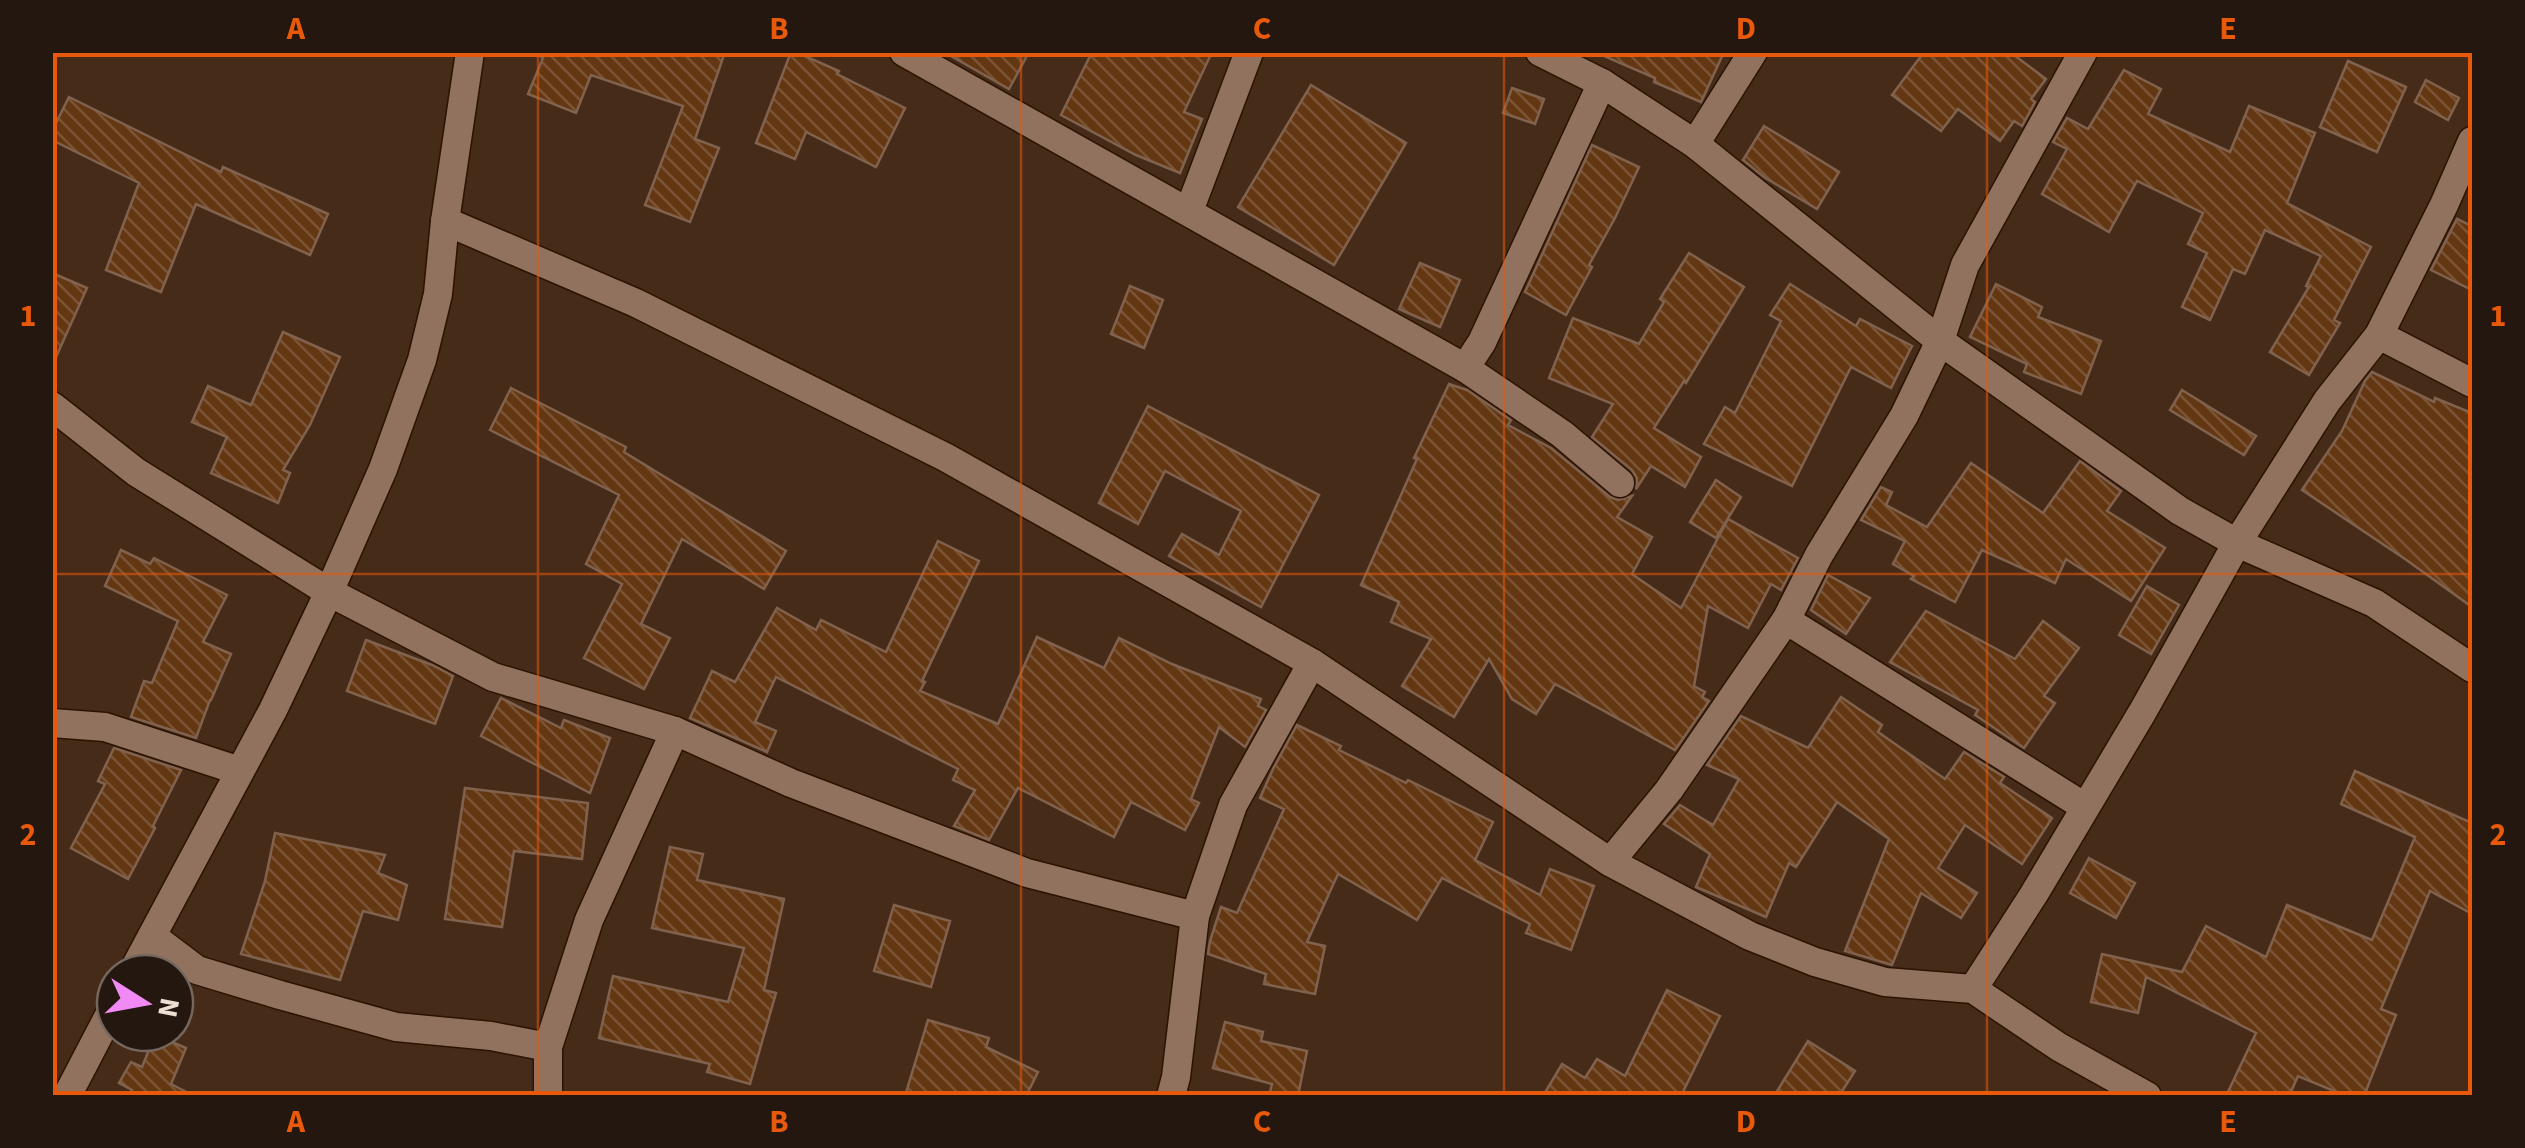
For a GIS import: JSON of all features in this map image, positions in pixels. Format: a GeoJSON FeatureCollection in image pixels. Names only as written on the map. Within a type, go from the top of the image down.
{"type":"FeatureCollection","features":[{"type":"Feature","properties":{"kind":"street"},"geometry":{"type":"LineString","coordinates":[[143,953],[272,710],[329,592],[382,469],[422,360],[438,294],[470,52]]}},
{"type":"Feature","properties":{"kind":"street"},"geometry":{"type":"LineString","coordinates":[[1189,212],[1249,52]]}},
{"type":"Feature","properties":{"kind":"street"},"geometry":{"type":"LineString","coordinates":[[1540,52],[1602,83],[1695,144],[1940,341],[2180,511],[2237,543],[2374,603],[2472,668]]}},
{"type":"Feature","properties":{"kind":"street"},"geometry":{"type":"LineString","coordinates":[[1695,144],[1753,52]]}},
{"type":"Feature","properties":{"kind":"street"},"geometry":{"type":"LineString","coordinates":[[1610,862],[1669,790],[1786,620],[1819,554],[1904,416],[1940,341],[1965,265],[2083,52]]}},
{"type":"Feature","properties":{"kind":"street"},"geometry":{"type":"LineString","coordinates":[[906,53],[1465,368],[1562,434],[1620,483]]}},
{"type":"Feature","properties":{"kind":"street"},"geometry":{"type":"LineString","coordinates":[[1465,368],[1482,342],[1602,83]]}},
{"type":"Feature","properties":{"kind":"street"},"geometry":{"type":"LineString","coordinates":[[1973,989],[2144,711],[2237,543],[2328,402],[2379,335],[2472,141]]}},
{"type":"Feature","properties":{"kind":"street"},"geometry":{"type":"LineString","coordinates":[[445,220],[636,303],[946,458],[1312,664],[1610,862],[1750,936],[1815,962],[1886,982],[1973,989],[2059,1047],[2147,1096]]}},
{"type":"Feature","properties":{"kind":"street"},"geometry":{"type":"LineString","coordinates":[[2379,335],[2472,384]]}},
{"type":"Feature","properties":{"kind":"street"},"geometry":{"type":"LineString","coordinates":[[52,406],[136,472],[329,592],[493,677],[675,731],[791,783],[1027,873],[1196,916]]}},
{"type":"Feature","properties":{"kind":"street"},"geometry":{"type":"LineString","coordinates":[[1786,620],[2085,807]]}},
{"type":"Feature","properties":{"kind":"street"},"geometry":{"type":"LineString","coordinates":[[1172,1096],[1196,916],[1233,806],[1312,664]]}},
{"type":"Feature","properties":{"kind":"street"},"geometry":{"type":"LineString","coordinates":[[52,723],[104,727],[240,771]]}},
{"type":"Feature","properties":{"kind":"street"},"geometry":{"type":"LineString","coordinates":[[548,1096],[548,1047],[589,920],[675,731]]}},
{"type":"Feature","properties":{"kind":"street"},"geometry":{"type":"LineString","coordinates":[[152,936],[197,970],[280,996],[396,1026],[548,1047]]}},
{"type":"Feature","properties":{"kind":"street"},"geometry":{"type":"LineString","coordinates":[[67,1096],[95,1042]]}},
{"type":"Feature","properties":{"kind":"building"},"geometry":{"type":"Polygon","coordinates":[[[538,52],[725,52],[695,139],[719,148],[690,222],[645,205],[683,106],[591,75],[576,113],[528,94],[543,58],[538,52]]]}},
{"type":"Feature","properties":{"kind":"building"},"geometry":{"type":"Polygon","coordinates":[[[791,52],[839,71],[837,74],[905,108],[876,167],[806,132],[795,159],[756,143],[791,52]]]}},
{"type":"Feature","properties":{"kind":"building"},"geometry":{"type":"Polygon","coordinates":[[[944,52],[1029,52],[1009,89],[944,52]]]}},
{"type":"Feature","properties":{"kind":"building"},"geometry":{"type":"Polygon","coordinates":[[[1092,52],[1212,52],[1184,112],[1202,119],[1180,173],[1136,155],[1061,115],[1092,52]]]}},
{"type":"Feature","properties":{"kind":"building"},"geometry":{"type":"Polygon","coordinates":[[[1595,52],[1724,52],[1701,102],[1595,52]]]}},
{"type":"Feature","properties":{"kind":"building"},"geometry":{"type":"Polygon","coordinates":[[[1924,52],[2010,52],[2046,79],[2031,99],[2035,102],[2022,126],[2014,121],[2000,141],[1958,109],[1941,131],[1892,95],[1924,52]]]}},
{"type":"Feature","properties":{"kind":"building"},"geometry":{"type":"Polygon","coordinates":[[[2348,61],[2406,87],[2377,152],[2320,127],[2348,61]]]}},
{"type":"Feature","properties":{"kind":"building"},"geometry":{"type":"Polygon","coordinates":[[[2124,70],[2161,89],[2148,114],[2230,152],[2249,106],[2315,133],[2287,203],[2371,247],[2334,320],[2340,323],[2309,375],[2270,352],[2309,287],[2306,286],[2321,256],[2265,230],[2245,274],[2233,269],[2210,320],[2182,307],[2207,253],[2188,244],[2203,213],[2137,181],[2109,232],[2042,194],[2067,149],[2053,142],[2067,118],[2088,129],[2124,70]]]}},
{"type":"Feature","properties":{"kind":"building"},"geometry":{"type":"Polygon","coordinates":[[[2426,80],[2459,98],[2448,120],[2415,102],[2426,80]]]}},
{"type":"Feature","properties":{"kind":"building"},"geometry":{"type":"Polygon","coordinates":[[[1311,85],[1406,143],[1334,265],[1238,207],[1311,85]]]}},
{"type":"Feature","properties":{"kind":"building"},"geometry":{"type":"Polygon","coordinates":[[[1512,88],[1544,99],[1535,124],[1503,113],[1512,88]]]}},
{"type":"Feature","properties":{"kind":"building"},"geometry":{"type":"Polygon","coordinates":[[[69,97],[221,172],[223,167],[328,214],[310,255],[196,204],[161,292],[106,270],[139,183],[52,140],[52,131],[69,97]]]}},
{"type":"Feature","properties":{"kind":"building"},"geometry":{"type":"Polygon","coordinates":[[[1764,126],[1839,172],[1817,209],[1743,160],[1764,126]]]}},
{"type":"Feature","properties":{"kind":"building"},"geometry":{"type":"Polygon","coordinates":[[[1592,145],[1639,167],[1566,315],[1525,292],[1592,145]]]}},
{"type":"Feature","properties":{"kind":"building"},"geometry":{"type":"Polygon","coordinates":[[[2457,219],[2472,226],[2472,290],[2431,270],[2457,219]]]}},
{"type":"Feature","properties":{"kind":"building"},"geometry":{"type":"Polygon","coordinates":[[[1689,253],[1744,287],[1654,428],[1701,457],[1685,487],[1651,466],[1636,489],[1637,478],[1632,470],[1592,437],[1613,404],[1549,378],[1573,318],[1639,344],[1664,302],[1660,299],[1689,253]]]}},
{"type":"Feature","properties":{"kind":"building"},"geometry":{"type":"Polygon","coordinates":[[[1420,263],[1460,280],[1440,327],[1399,309],[1420,263]]]}},
{"type":"Feature","properties":{"kind":"building"},"geometry":{"type":"Polygon","coordinates":[[[52,273],[87,288],[52,366],[52,273]]]}},
{"type":"Feature","properties":{"kind":"building"},"geometry":{"type":"Polygon","coordinates":[[[1790,284],[1856,326],[1860,319],[1912,346],[1891,388],[1851,367],[1792,486],[1704,444],[1725,407],[1735,413],[1781,321],[1770,315],[1790,284]]]}},
{"type":"Feature","properties":{"kind":"building"},"geometry":{"type":"Polygon","coordinates":[[[1996,284],[2042,307],[2038,317],[2101,341],[2081,394],[2024,372],[2027,364],[1970,337],[1996,284]]]}},
{"type":"Feature","properties":{"kind":"building"},"geometry":{"type":"Polygon","coordinates":[[[1130,286],[1163,300],[1144,348],[1111,334],[1130,286]]]}},
{"type":"Feature","properties":{"kind":"building"},"geometry":{"type":"Polygon","coordinates":[[[283,332],[340,357],[310,425],[283,470],[290,473],[278,503],[211,473],[227,437],[192,422],[208,386],[251,405],[283,332]]]}},
{"type":"Feature","properties":{"kind":"building"},"geometry":{"type":"Polygon","coordinates":[[[2372,372],[2434,402],[2435,398],[2472,413],[2472,607],[2302,490],[2342,431],[2372,372]]]}},
{"type":"Feature","properties":{"kind":"building"},"geometry":{"type":"Polygon","coordinates":[[[1449,384],[1467,390],[1511,420],[1508,425],[1551,448],[1610,497],[1618,500],[1632,496],[1617,517],[1652,537],[1632,574],[1681,608],[1728,519],[1798,558],[1781,590],[1771,584],[1748,628],[1708,606],[1694,686],[1705,692],[1702,697],[1709,701],[1675,750],[1555,684],[1536,714],[1512,699],[1489,659],[1454,717],[1402,686],[1431,639],[1391,622],[1399,602],[1361,585],[1449,384]]]}},
{"type":"Feature","properties":{"kind":"building"},"geometry":{"type":"Polygon","coordinates":[[[511,388],[626,447],[624,452],[786,551],[764,589],[682,539],[641,624],[670,638],[644,689],[584,658],[622,584],[586,564],[619,495],[490,430],[511,388]]]}},
{"type":"Feature","properties":{"kind":"building"},"geometry":{"type":"Polygon","coordinates":[[[2182,390],[2256,436],[2244,455],[2170,410],[2182,390]]]}},
{"type":"Feature","properties":{"kind":"building"},"geometry":{"type":"Polygon","coordinates":[[[1148,406],[1319,495],[1261,607],[1169,556],[1182,534],[1219,555],[1241,511],[1165,471],[1138,524],[1099,503],[1148,406]]]}},
{"type":"Feature","properties":{"kind":"building"},"geometry":{"type":"Polygon","coordinates":[[[2080,461],[2121,491],[2107,511],[2165,548],[2131,601],[2066,559],[2055,583],[1982,550],[1955,602],[1911,579],[1914,576],[1893,564],[1905,541],[1861,520],[1881,487],[1892,492],[1886,505],[1927,527],[1971,463],[2043,513],[2080,461]]]}},
{"type":"Feature","properties":{"kind":"building"},"geometry":{"type":"Polygon","coordinates":[[[1716,480],[1741,497],[1716,538],[1690,522],[1716,480]]]}},
{"type":"Feature","properties":{"kind":"building"},"geometry":{"type":"Polygon","coordinates":[[[938,541],[979,561],[920,691],[998,724],[1037,637],[1104,668],[1119,638],[1261,699],[1258,706],[1266,710],[1245,747],[1219,727],[1191,799],[1199,803],[1185,830],[1131,802],[1114,837],[1018,788],[989,840],[954,826],[975,790],[953,780],[958,769],[776,677],[755,722],[776,731],[767,752],[690,718],[712,671],[735,682],[777,608],[816,630],[821,620],[886,652],[938,541]]]}},
{"type":"Feature","properties":{"kind":"building"},"geometry":{"type":"Polygon","coordinates":[[[121,550],[150,564],[154,558],[227,595],[203,642],[231,654],[196,738],[131,717],[144,681],[152,683],[178,621],[105,586],[121,550]]]}},
{"type":"Feature","properties":{"kind":"building"},"geometry":{"type":"Polygon","coordinates":[[[1828,575],[1870,598],[1846,634],[1811,610],[1828,575]]]}},
{"type":"Feature","properties":{"kind":"building"},"geometry":{"type":"Polygon","coordinates":[[[2147,586],[2179,605],[2151,654],[2119,635],[2147,586]]]}},
{"type":"Feature","properties":{"kind":"building"},"geometry":{"type":"Polygon","coordinates":[[[1926,611],[2015,659],[2043,621],[2079,648],[2044,696],[2055,703],[2024,748],[1975,715],[1978,710],[1890,662],[1926,611]]]}},
{"type":"Feature","properties":{"kind":"building"},"geometry":{"type":"Polygon","coordinates":[[[366,640],[453,676],[435,724],[347,691],[366,640]]]}},
{"type":"Feature","properties":{"kind":"building"},"geometry":{"type":"Polygon","coordinates":[[[1841,697],[1882,725],[1878,732],[1945,779],[1964,752],[2004,777],[2000,783],[2052,818],[2022,864],[1965,825],[1938,868],[1977,893],[1961,918],[1921,893],[1892,965],[1845,951],[1889,839],[1837,802],[1796,867],[1789,863],[1766,917],[1696,887],[1710,854],[1664,824],[1680,805],[1713,825],[1739,779],[1707,765],[1741,716],[1808,748],[1841,697]]]}},
{"type":"Feature","properties":{"kind":"building"},"geometry":{"type":"Polygon","coordinates":[[[501,698],[561,728],[564,720],[610,738],[590,793],[481,736],[501,698]]]}},
{"type":"Feature","properties":{"kind":"building"},"geometry":{"type":"Polygon","coordinates":[[[1297,725],[1341,746],[1339,750],[1493,822],[1475,860],[1540,895],[1550,869],[1594,886],[1571,950],[1526,933],[1530,924],[1442,878],[1417,920],[1338,874],[1307,942],[1325,946],[1315,994],[1264,984],[1266,974],[1208,954],[1221,907],[1237,913],[1284,809],[1260,798],[1297,725]]]}},
{"type":"Feature","properties":{"kind":"building"},"geometry":{"type":"Polygon","coordinates":[[[114,748],[181,770],[128,879],[71,848],[105,784],[98,781],[114,748]]]}},
{"type":"Feature","properties":{"kind":"building"},"geometry":{"type":"Polygon","coordinates":[[[2355,771],[2472,823],[2472,914],[2430,891],[2381,1009],[2396,1015],[2364,1096],[2346,1096],[2298,1076],[2289,1096],[2226,1096],[2256,1033],[2146,977],[2138,1013],[2091,1002],[2102,954],[2182,972],[2206,926],[2266,957],[2287,905],[2372,940],[2415,837],[2341,804],[2355,771]]]}},
{"type":"Feature","properties":{"kind":"building"},"geometry":{"type":"Polygon","coordinates":[[[465,788],[588,803],[582,859],[514,851],[502,927],[445,919],[465,788]]]}},
{"type":"Feature","properties":{"kind":"building"},"geometry":{"type":"Polygon","coordinates":[[[275,833],[385,855],[378,873],[407,885],[398,920],[363,911],[340,980],[241,954],[265,881],[275,833]]]}},
{"type":"Feature","properties":{"kind":"building"},"geometry":{"type":"Polygon","coordinates":[[[670,847],[703,854],[697,880],[784,899],[764,990],[776,993],[750,1084],[707,1072],[710,1064],[599,1038],[613,976],[728,1002],[744,948],[652,928],[670,847]]]}},
{"type":"Feature","properties":{"kind":"building"},"geometry":{"type":"Polygon","coordinates":[[[2089,858],[2135,883],[2116,918],[2070,893],[2089,858]]]}},
{"type":"Feature","properties":{"kind":"building"},"geometry":{"type":"Polygon","coordinates":[[[894,905],[950,921],[931,987],[874,971],[894,905]]]}},
{"type":"Feature","properties":{"kind":"building"},"geometry":{"type":"Polygon","coordinates":[[[1667,990],[1720,1016],[1681,1096],[1543,1096],[1562,1064],[1585,1078],[1597,1059],[1625,1076],[1667,990]]]}},
{"type":"Feature","properties":{"kind":"building"},"geometry":{"type":"Polygon","coordinates":[[[928,1020],[989,1038],[986,1047],[1038,1072],[1026,1096],[905,1096],[928,1020]]]}},
{"type":"Feature","properties":{"kind":"building"},"geometry":{"type":"Polygon","coordinates":[[[1225,1022],[1263,1032],[1261,1041],[1307,1051],[1298,1096],[1269,1096],[1272,1084],[1213,1068],[1225,1022]]]}},
{"type":"Feature","properties":{"kind":"building"},"geometry":{"type":"Polygon","coordinates":[[[1808,1041],[1855,1071],[1839,1096],[1774,1096],[1808,1041]]]}},
{"type":"Feature","properties":{"kind":"building"},"geometry":{"type":"Polygon","coordinates":[[[148,1053],[184,1053],[171,1084],[194,1096],[130,1096],[132,1090],[119,1083],[131,1062],[142,1067],[148,1053]]]}}]}
